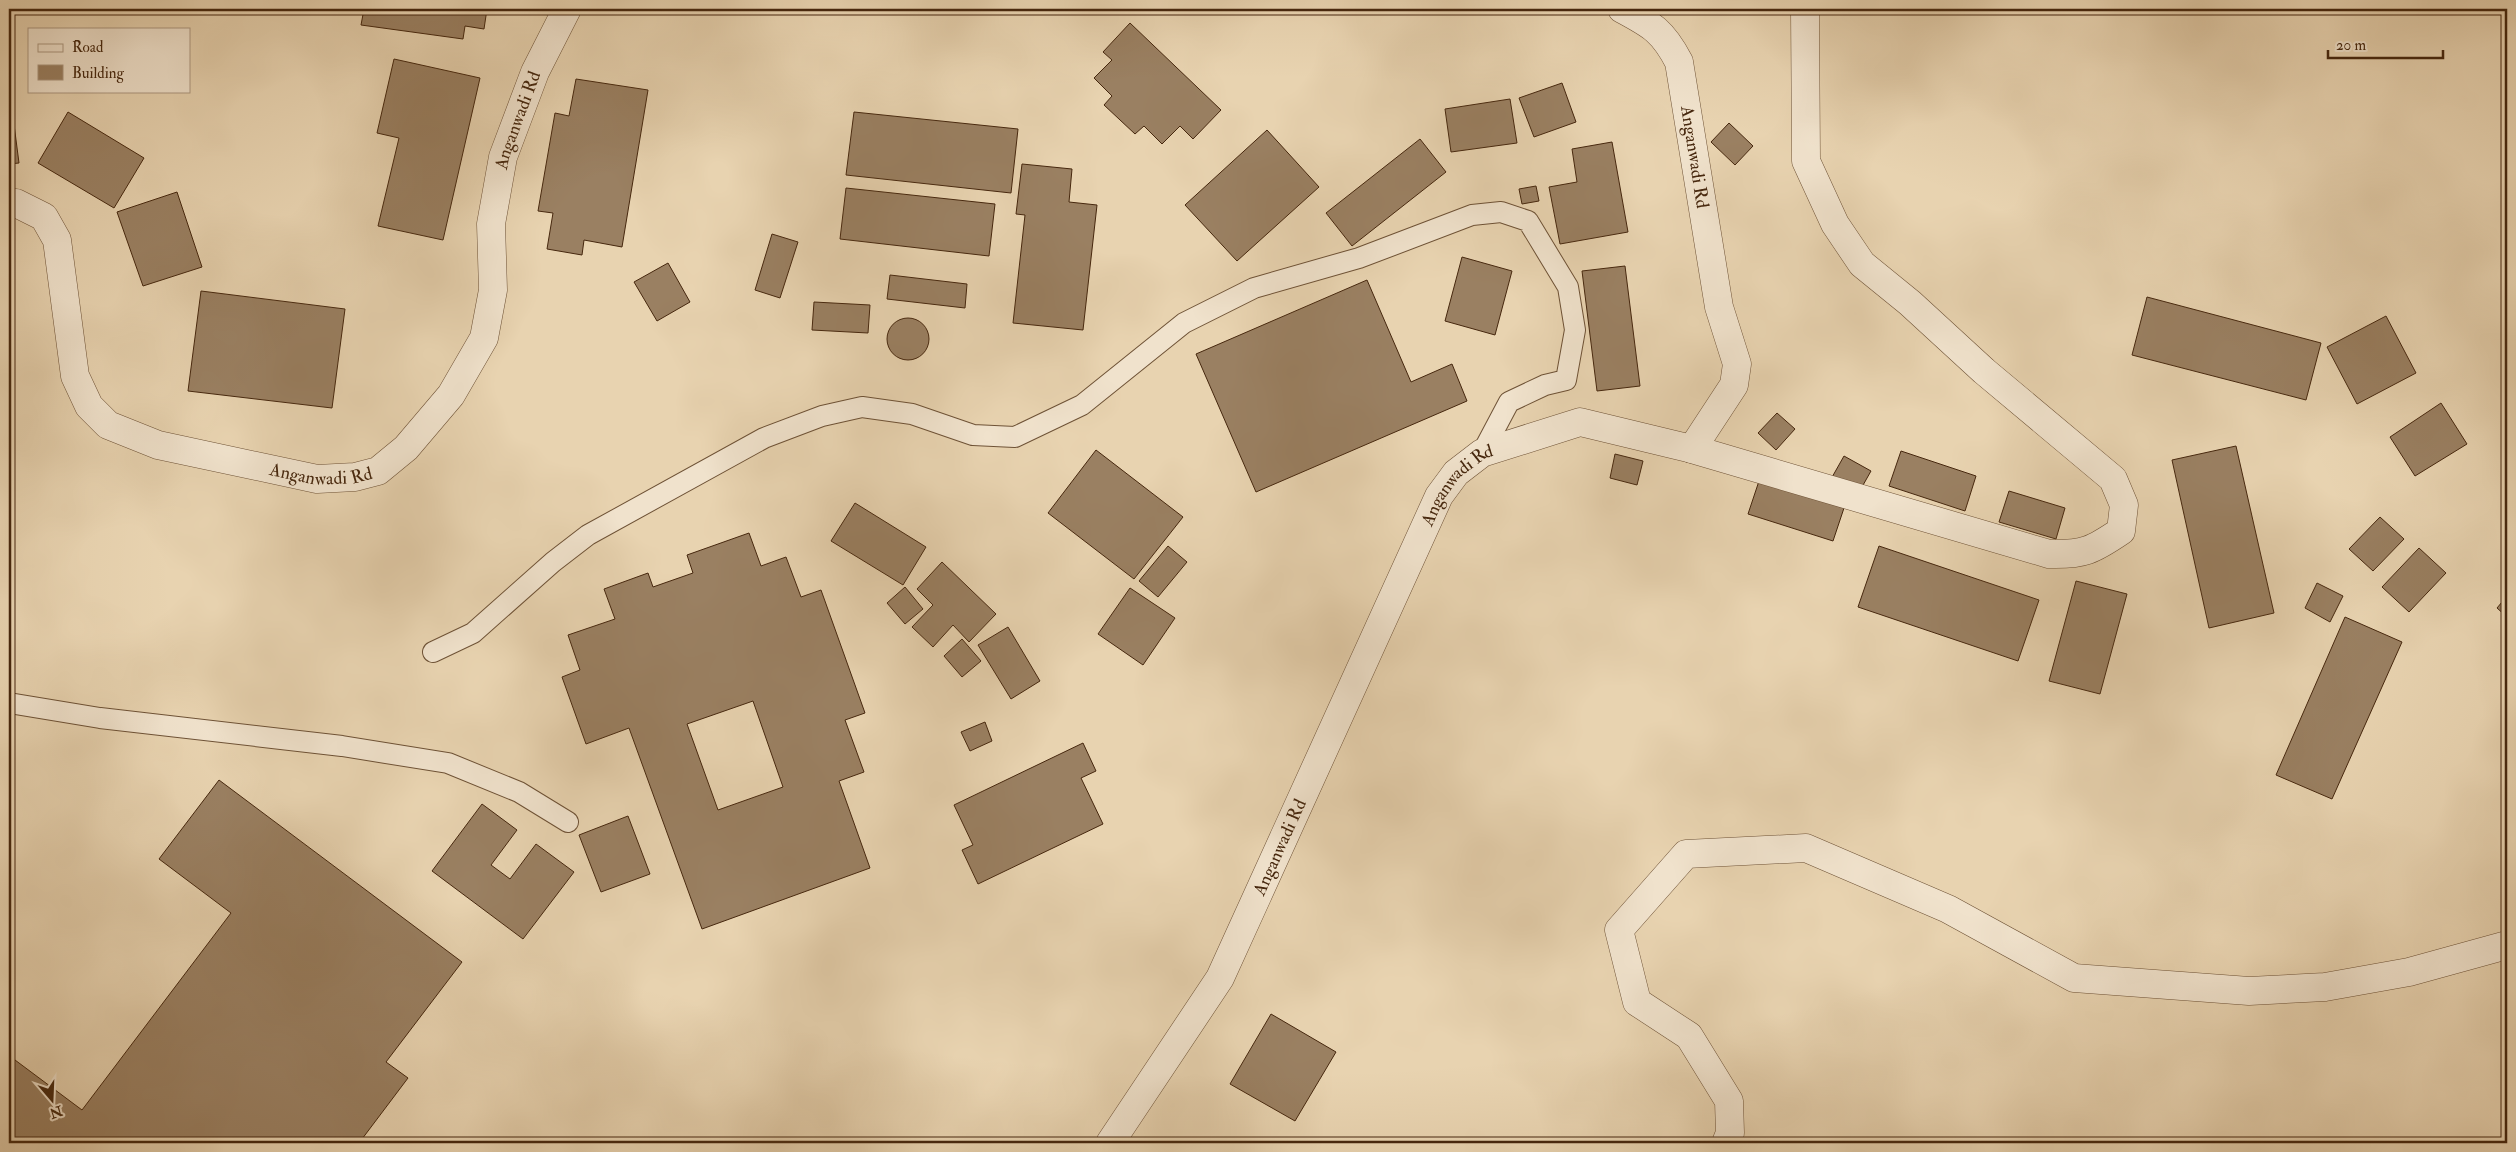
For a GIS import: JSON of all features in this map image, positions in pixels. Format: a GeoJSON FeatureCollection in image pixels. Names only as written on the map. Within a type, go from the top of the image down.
{"type":"FeatureCollection","features":[{"type":"Feature","properties":{"kind":"street","name":"Anganwadi Rd"},"geometry":{"type":"LineString","coordinates":[[9,202],[16,203],[44,217],[57,240],[75,376],[88,406],[108,425],[158,445],[317,479],[355,477],[378,471],[406,448],[451,395],[484,338],[493,290],[492,224],[503,157],[535,72],[567,9]]}},
{"type":"Feature","properties":{"kind":"street","name":"Anganwadi Rd"},"geometry":{"type":"LineString","coordinates":[[1110,1143],[1220,978],[1439,496],[1456,473],[1482,453],[1580,422],[1692,449],[1734,385],[1738,364],[1719,307],[1680,62],[1669,42],[1654,26],[1622,9]]}},
{"type":"Feature","properties":{"kind":"street"},"geometry":{"type":"LineString","coordinates":[[1692,449],[2049,554],[2074,555],[2098,547],[2121,531],[2124,505],[2113,479],[2098,464],[1984,371],[1910,304],[1862,264],[1835,224],[1806,161],[1805,9]]}},
{"type":"Feature","properties":{"kind":"street"},"geometry":{"type":"LineString","coordinates":[[1726,1143],[1730,1133],[1729,1101],[1689,1036],[1636,1002],[1619,930],[1686,854],[1806,848],[1948,909],[2074,978],[2249,991],[2325,986],[2409,972],[2507,945]]}},
{"type":"Feature","properties":{"kind":"lane"},"geometry":{"type":"LineString","coordinates":[[433,652],[473,634],[553,562],[588,535],[764,438],[822,416],[862,407],[912,414],[973,435],[1015,437],[1082,405],[1184,323],[1254,288],[1359,258],[1472,214],[1501,212],[1528,221],[1568,287],[1575,330],[1566,380],[1545,385],[1510,402],[1482,453]]}},
{"type":"Feature","properties":{"kind":"lane"},"geometry":{"type":"LineString","coordinates":[[9,703],[100,718],[342,746],[448,763],[519,792],[568,822]]}},
{"type":"Feature","properties":{"kind":"building"},"geometry":{"type":"Polygon","coordinates":[[[364,9],[487,9],[484,29],[465,26],[463,39],[361,25],[364,9]]]}},
{"type":"Feature","properties":{"kind":"building"},"geometry":{"type":"Polygon","coordinates":[[[1130,23],[1221,110],[1193,139],[1180,126],[1162,144],[1144,126],[1135,134],[1104,105],[1112,96],[1094,78],[1112,60],[1103,52],[1130,23]]]}},
{"type":"Feature","properties":{"kind":"building"},"geometry":{"type":"Polygon","coordinates":[[[394,59],[480,78],[443,240],[378,226],[399,138],[377,133],[394,59]]]}},
{"type":"Feature","properties":{"kind":"building"},"geometry":{"type":"Polygon","coordinates":[[[576,79],[648,90],[622,247],[584,240],[582,255],[547,249],[553,213],[538,211],[555,113],[569,116],[576,79]]]}},
{"type":"Feature","properties":{"kind":"building"},"geometry":{"type":"Polygon","coordinates":[[[1562,83],[1576,122],[1534,137],[1519,98],[1562,83]]]}},
{"type":"Feature","properties":{"kind":"building"},"geometry":{"type":"Polygon","coordinates":[[[9,86],[19,163],[9,164],[9,86]]]}},
{"type":"Feature","properties":{"kind":"building"},"geometry":{"type":"Polygon","coordinates":[[[1510,99],[1517,143],[1451,152],[1445,109],[1510,99]]]}},
{"type":"Feature","properties":{"kind":"building"},"geometry":{"type":"Polygon","coordinates":[[[68,112],[144,158],[114,208],[38,163],[68,112]]]}},
{"type":"Feature","properties":{"kind":"building"},"geometry":{"type":"Polygon","coordinates":[[[854,112],[1018,129],[1011,193],[846,175],[854,112]]]}},
{"type":"Feature","properties":{"kind":"building"},"geometry":{"type":"Polygon","coordinates":[[[1729,123],[1753,146],[1735,165],[1711,142],[1729,123]]]}},
{"type":"Feature","properties":{"kind":"building"},"geometry":{"type":"Polygon","coordinates":[[[1267,130],[1319,187],[1237,261],[1185,205],[1267,130]]]}},
{"type":"Feature","properties":{"kind":"building"},"geometry":{"type":"Polygon","coordinates":[[[1420,139],[1446,172],[1352,246],[1326,213],[1420,139]]]}},
{"type":"Feature","properties":{"kind":"building"},"geometry":{"type":"Polygon","coordinates":[[[1612,142],[1628,232],[1560,244],[1549,187],[1577,182],[1572,149],[1612,142]]]}},
{"type":"Feature","properties":{"kind":"building"},"geometry":{"type":"Polygon","coordinates":[[[1022,164],[1072,169],[1069,202],[1097,205],[1083,330],[1013,323],[1025,215],[1016,214],[1022,164]]]}},
{"type":"Feature","properties":{"kind":"building"},"geometry":{"type":"Polygon","coordinates":[[[1536,186],[1539,201],[1522,204],[1519,189],[1536,186]]]}},
{"type":"Feature","properties":{"kind":"building"},"geometry":{"type":"Polygon","coordinates":[[[846,188],[995,204],[989,256],[840,239],[846,188]]]}},
{"type":"Feature","properties":{"kind":"building"},"geometry":{"type":"Polygon","coordinates":[[[177,192],[202,267],[143,286],[117,212],[177,192]]]}},
{"type":"Feature","properties":{"kind":"building"},"geometry":{"type":"Polygon","coordinates":[[[772,234],[798,242],[780,298],[755,290],[772,234]]]}},
{"type":"Feature","properties":{"kind":"building"},"geometry":{"type":"Polygon","coordinates":[[[1462,257],[1512,271],[1495,335],[1445,321],[1462,257]]]}},
{"type":"Feature","properties":{"kind":"building"},"geometry":{"type":"Polygon","coordinates":[[[668,263],[690,302],[657,321],[634,282],[668,263]]]}},
{"type":"Feature","properties":{"kind":"building"},"geometry":{"type":"Polygon","coordinates":[[[1625,266],[1640,386],[1597,391],[1582,271],[1625,266]]]}},
{"type":"Feature","properties":{"kind":"building"},"geometry":{"type":"Polygon","coordinates":[[[890,275],[967,284],[965,308],[887,299],[890,275]]]}},
{"type":"Feature","properties":{"kind":"building"},"geometry":{"type":"Polygon","coordinates":[[[1367,280],[1411,382],[1452,364],[1467,401],[1256,492],[1196,354],[1367,280]]]}},
{"type":"Feature","properties":{"kind":"building"},"geometry":{"type":"Polygon","coordinates":[[[201,291],[345,309],[332,408],[188,391],[201,291]]]}},
{"type":"Feature","properties":{"kind":"building"},"geometry":{"type":"Polygon","coordinates":[[[2147,297],[2321,343],[2306,400],[2132,355],[2147,297]]]}},
{"type":"Feature","properties":{"kind":"building"},"geometry":{"type":"Polygon","coordinates":[[[814,302],[870,305],[868,333],[812,330],[814,302]]]}},
{"type":"Feature","properties":{"kind":"building"},"geometry":{"type":"Polygon","coordinates":[[[2386,316],[2416,373],[2357,404],[2327,347],[2386,316]]]}},
{"type":"Feature","properties":{"kind":"building"},"geometry":{"type":"Polygon","coordinates":[[[904,318],[912,318],[923,324],[929,339],[923,354],[912,360],[904,360],[893,354],[887,343],[887,335],[893,324],[904,318]]]}},
{"type":"Feature","properties":{"kind":"building"},"geometry":{"type":"Polygon","coordinates":[[[2441,403],[2467,444],[2415,476],[2390,437],[2441,403]]]}},
{"type":"Feature","properties":{"kind":"building"},"geometry":{"type":"Polygon","coordinates":[[[1777,413],[1795,429],[1776,450],[1758,433],[1777,413]]]}},
{"type":"Feature","properties":{"kind":"building"},"geometry":{"type":"Polygon","coordinates":[[[2236,446],[2274,613],[2209,628],[2172,460],[2236,446]]]}},
{"type":"Feature","properties":{"kind":"building"},"geometry":{"type":"Polygon","coordinates":[[[1096,450],[1183,517],[1134,579],[1048,513],[1096,450]]]}},
{"type":"Feature","properties":{"kind":"building"},"geometry":{"type":"Polygon","coordinates":[[[1901,451],[1976,476],[1965,511],[1889,486],[1901,451]]]}},
{"type":"Feature","properties":{"kind":"building"},"geometry":{"type":"Polygon","coordinates":[[[1615,454],[1643,461],[1637,485],[1610,478],[1615,454]]]}},
{"type":"Feature","properties":{"kind":"building"},"geometry":{"type":"Polygon","coordinates":[[[1844,456],[1871,471],[1858,494],[1831,479],[1844,456]]]}},
{"type":"Feature","properties":{"kind":"building"},"geometry":{"type":"Polygon","coordinates":[[[1759,481],[1844,508],[1833,541],[1748,514],[1759,481]]]}},
{"type":"Feature","properties":{"kind":"building"},"geometry":{"type":"Polygon","coordinates":[[[2009,491],[2065,508],[2056,539],[1999,522],[2009,491]]]}},
{"type":"Feature","properties":{"kind":"building"},"geometry":{"type":"Polygon","coordinates":[[[855,503],[926,547],[903,585],[831,541],[855,503]]]}},
{"type":"Feature","properties":{"kind":"building"},"geometry":{"type":"Polygon","coordinates":[[[2380,517],[2404,539],[2373,571],[2349,549],[2380,517]]]}},
{"type":"Feature","properties":{"kind":"building"},"geometry":{"type":"Polygon","coordinates":[[[749,533],[761,566],[786,557],[801,597],[821,590],[865,713],[845,720],[864,772],[839,781],[870,868],[702,929],[629,728],[586,744],[562,677],[580,670],[568,635],[615,619],[604,589],[648,573],[653,587],[693,573],[687,555],[749,533]],[[753,701],[687,724],[718,810],[783,787],[753,701]]]}},
{"type":"Feature","properties":{"kind":"building"},"geometry":{"type":"Polygon","coordinates":[[[1168,546],[1187,562],[1158,597],[1139,581],[1168,546]]]}},
{"type":"Feature","properties":{"kind":"building"},"geometry":{"type":"Polygon","coordinates":[[[1879,546],[2039,600],[2018,661],[1858,607],[1879,546]]]}},
{"type":"Feature","properties":{"kind":"building"},"geometry":{"type":"Polygon","coordinates":[[[2419,548],[2446,573],[2409,612],[2382,587],[2419,548]]]}},
{"type":"Feature","properties":{"kind":"building"},"geometry":{"type":"Polygon","coordinates":[[[942,562],[996,614],[969,642],[953,625],[933,647],[912,627],[933,605],[917,589],[942,562]]]}},
{"type":"Feature","properties":{"kind":"building"},"geometry":{"type":"Polygon","coordinates":[[[2076,581],[2127,594],[2100,694],[2049,681],[2076,581]]]}},
{"type":"Feature","properties":{"kind":"building"},"geometry":{"type":"Polygon","coordinates":[[[2317,583],[2343,596],[2330,622],[2305,608],[2317,583]]]}},
{"type":"Feature","properties":{"kind":"building"},"geometry":{"type":"Polygon","coordinates":[[[905,587],[923,609],[905,624],[887,603],[905,587]]]}},
{"type":"Feature","properties":{"kind":"building"},"geometry":{"type":"Polygon","coordinates":[[[1130,588],[1175,618],[1143,665],[1098,634],[1130,588]]]}},
{"type":"Feature","properties":{"kind":"building"},"geometry":{"type":"Polygon","coordinates":[[[2507,596],[2507,617],[2497,608],[2507,596]]]}},
{"type":"Feature","properties":{"kind":"building"},"geometry":{"type":"Polygon","coordinates":[[[2345,617],[2402,642],[2332,799],[2276,775],[2345,617]]]}},
{"type":"Feature","properties":{"kind":"building"},"geometry":{"type":"Polygon","coordinates":[[[1008,627],[1040,681],[1011,699],[978,645],[1008,627]]]}},
{"type":"Feature","properties":{"kind":"building"},"geometry":{"type":"Polygon","coordinates":[[[962,639],[981,661],[962,677],[944,656],[962,639]]]}},
{"type":"Feature","properties":{"kind":"building"},"geometry":{"type":"Polygon","coordinates":[[[985,722],[992,741],[970,751],[961,732],[985,722]]]}},
{"type":"Feature","properties":{"kind":"building"},"geometry":{"type":"Polygon","coordinates":[[[1083,743],[1096,771],[1081,778],[1103,824],[978,884],[962,850],[973,845],[954,805],[1083,743]]]}},
{"type":"Feature","properties":{"kind":"building"},"geometry":{"type":"Polygon","coordinates":[[[219,780],[462,962],[386,1062],[408,1078],[359,1143],[9,1143],[9,1061],[11,1057],[82,1110],[231,913],[159,859],[219,780]]]}},
{"type":"Feature","properties":{"kind":"building"},"geometry":{"type":"Polygon","coordinates":[[[482,804],[517,830],[491,865],[510,879],[536,844],[574,872],[523,939],[432,871],[482,804]]]}},
{"type":"Feature","properties":{"kind":"building"},"geometry":{"type":"Polygon","coordinates":[[[628,816],[650,874],[601,892],[579,835],[628,816]]]}},
{"type":"Feature","properties":{"kind":"building"},"geometry":{"type":"Polygon","coordinates":[[[1271,1014],[1336,1052],[1295,1121],[1230,1084],[1271,1014]]]}}]}
